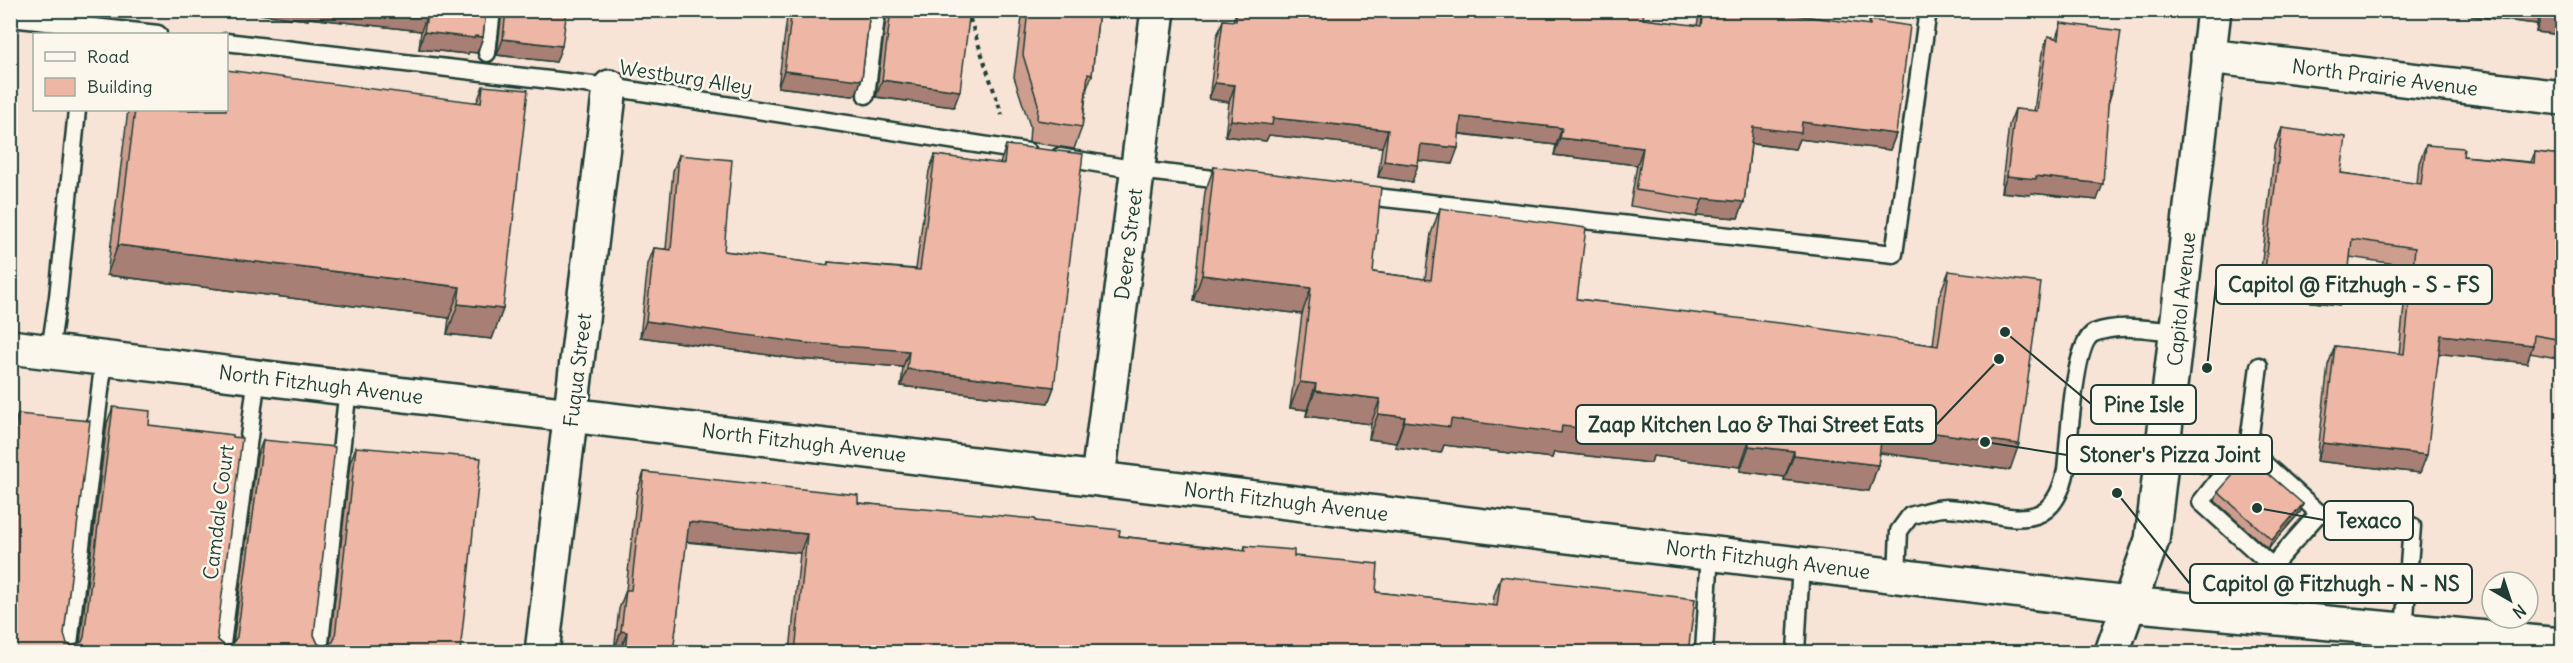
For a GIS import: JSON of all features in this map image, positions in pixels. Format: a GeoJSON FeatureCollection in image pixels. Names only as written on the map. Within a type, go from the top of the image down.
{"type":"FeatureCollection","features":[{"type":"Feature","properties":{"kind":"street","name":"Deere Street"},"geometry":{"type":"LineString","coordinates":[[1098,478],[1158,10]]}},
{"type":"Feature","properties":{"kind":"street","name":"Capitol Avenue"},"geometry":{"type":"LineString","coordinates":[[2112,652],[2152,540],[2214,10]]}},
{"type":"Feature","properties":{"kind":"street","name":"North Prairie Avenue"},"geometry":{"type":"LineString","coordinates":[[2208,56],[2562,98]]}},
{"type":"Feature","properties":{"kind":"street","name":"Fuqua Street"},"geometry":{"type":"LineString","coordinates":[[542,652],[610,87]]}},
{"type":"Feature","properties":{"kind":"street","name":"North Fitzhugh Avenue"},"geometry":{"type":"LineString","coordinates":[[10,346],[2128,604],[2562,645]]}},
{"type":"Feature","properties":{"kind":"lane"},"geometry":{"type":"LineString","coordinates":[[487,53],[492,10]]}},
{"type":"Feature","properties":{"kind":"lane"},"geometry":{"type":"LineString","coordinates":[[866,95],[877,10]]}},
{"type":"Feature","properties":{"kind":"lane"},"geometry":{"type":"LineString","coordinates":[[1335,192],[1894,254],[1928,10]]}},
{"type":"Feature","properties":{"kind":"lane"},"geometry":{"type":"LineString","coordinates":[[10,18],[84,30],[140,33]]}},
{"type":"Feature","properties":{"kind":"lane","name":"Westburg Alley"},"geometry":{"type":"LineString","coordinates":[[228,42],[610,87],[1138,170],[1252,183]]}},
{"type":"Feature","properties":{"kind":"lane"},"geometry":{"type":"LineString","coordinates":[[50,351],[58,297],[76,111]]}},
{"type":"Feature","properties":{"kind":"lane"},"geometry":{"type":"LineString","coordinates":[[1897,575],[1899,531],[1910,516],[1944,508],[2025,518],[2044,513],[2054,504],[2062,488],[2066,470],[2078,362],[2086,339],[2093,334],[2122,328],[2177,332]]}},
{"type":"Feature","properties":{"kind":"lane"},"geometry":{"type":"LineString","coordinates":[[68,652],[104,358]]}},
{"type":"Feature","properties":{"kind":"lane"},"geometry":{"type":"LineString","coordinates":[[2259,366],[2248,449],[2227,469],[2201,502],[2272,566]]}},
{"type":"Feature","properties":{"kind":"lane","name":"Camdale Court"},"geometry":{"type":"LineString","coordinates":[[221,652],[257,376]]}},
{"type":"Feature","properties":{"kind":"lane"},"geometry":{"type":"LineString","coordinates":[[319,652],[348,388]]}},
{"type":"Feature","properties":{"kind":"lane"},"geometry":{"type":"LineString","coordinates":[[2248,449],[2319,513],[2412,526],[2404,630]]}},
{"type":"Feature","properties":{"kind":"lane"},"geometry":{"type":"LineString","coordinates":[[2163,455],[2227,469]]}},
{"type":"Feature","properties":{"kind":"lane"},"geometry":{"type":"LineString","coordinates":[[2266,617],[2272,566],[2319,513]]}},
{"type":"Feature","properties":{"kind":"lane"},"geometry":{"type":"LineString","coordinates":[[1704,652],[1710,552]]}},
{"type":"Feature","properties":{"kind":"lane"},"geometry":{"type":"LineString","coordinates":[[1796,652],[1801,563]]}},
{"type":"Feature","properties":{"kind":"path"},"geometry":{"type":"LineString","coordinates":[[967,10],[1002,115]]}},
{"type":"Feature","properties":{"kind":"building"},"geometry":{"type":"Polygon","coordinates":[[[390,10],[486,10],[483,37],[424,32],[427,15],[390,10]]]}},
{"type":"Feature","properties":{"kind":"building"},"geometry":{"type":"Polygon","coordinates":[[[506,10],[567,10],[562,46],[503,39],[506,10]]]}},
{"type":"Feature","properties":{"kind":"building"},"geometry":{"type":"Polygon","coordinates":[[[792,10],[870,10],[862,78],[859,80],[784,71],[792,10]]]}},
{"type":"Feature","properties":{"kind":"building"},"geometry":{"type":"Polygon","coordinates":[[[891,10],[970,10],[960,91],[882,80],[891,10]]]}},
{"type":"Feature","properties":{"kind":"building"},"geometry":{"type":"Polygon","coordinates":[[[1028,10],[1099,10],[1092,75],[1088,74],[1082,127],[1037,120],[1038,104],[1023,55],[1028,10]]]}},
{"type":"Feature","properties":{"kind":"building"},"geometry":{"type":"Polygon","coordinates":[[[1237,10],[1644,10],[1643,19],[1701,26],[1703,10],[1757,10],[1870,25],[1870,20],[1910,26],[1896,134],[1802,122],[1801,133],[1753,127],[1744,202],[1703,198],[1702,200],[1636,190],[1643,148],[1560,138],[1562,128],[1461,117],[1458,148],[1421,144],[1418,165],[1384,161],[1388,130],[1273,118],[1272,125],[1231,120],[1235,85],[1215,83],[1223,20],[1236,21],[1237,10]]]}},
{"type":"Feature","properties":{"kind":"building"},"geometry":{"type":"Polygon","coordinates":[[[2542,10],[2562,10],[2562,18],[2542,15],[2542,10]]]}},
{"type":"Feature","properties":{"kind":"building"},"geometry":{"type":"Polygon","coordinates":[[[2061,23],[2121,31],[2112,91],[2109,91],[2103,184],[2036,176],[2036,179],[2007,176],[2015,109],[2037,111],[2048,36],[2059,39],[2061,23]]]}},
{"type":"Feature","properties":{"kind":"building"},"geometry":{"type":"Polygon","coordinates":[[[228,70],[481,103],[483,86],[528,90],[503,309],[458,304],[460,287],[118,245],[135,111],[228,111],[228,70]]]}},
{"type":"Feature","properties":{"kind":"building"},"geometry":{"type":"Polygon","coordinates":[[[2282,128],[2346,137],[2341,173],[2421,184],[2426,145],[2464,148],[2463,156],[2534,163],[2535,152],[2562,155],[2562,340],[2534,335],[2533,345],[2441,335],[2427,455],[2323,443],[2335,346],[2404,354],[2415,248],[2352,239],[2347,287],[2264,278],[2282,128]]]}},
{"type":"Feature","properties":{"kind":"building"},"geometry":{"type":"Polygon","coordinates":[[[1006,145],[1083,154],[1054,387],[907,369],[909,351],[804,343],[646,321],[654,248],[671,250],[679,155],[732,160],[724,251],[828,265],[828,262],[920,270],[935,155],[1004,164],[1006,145]]]}},
{"type":"Feature","properties":{"kind":"building"},"geometry":{"type":"Polygon","coordinates":[[[1214,167],[1381,187],[1373,272],[1431,280],[1440,208],[1586,228],[1577,299],[1796,325],[1938,346],[1949,271],[2041,283],[2019,444],[1883,426],[1878,465],[1794,455],[1794,451],[1749,446],[1749,441],[1661,430],[1660,437],[1562,426],[1561,433],[1451,419],[1450,427],[1404,421],[1405,417],[1378,414],[1380,399],[1315,391],[1316,384],[1300,382],[1311,288],[1202,275],[1214,167]]]}},
{"type":"Feature","properties":{"kind":"building"},"geometry":{"type":"Polygon","coordinates":[[[113,407],[150,411],[149,425],[242,438],[217,634],[218,640],[225,646],[231,645],[237,637],[263,440],[335,447],[314,635],[318,644],[324,646],[333,642],[335,637],[356,447],[481,458],[460,652],[10,652],[10,481],[18,414],[90,421],[64,634],[67,644],[73,646],[82,642],[84,637],[113,407]]]}},
{"type":"Feature","properties":{"kind":"building"},"geometry":{"type":"Polygon","coordinates":[[[2249,457],[2303,504],[2272,540],[2218,492],[2249,457]]]}},
{"type":"Feature","properties":{"kind":"building"},"geometry":{"type":"Polygon","coordinates":[[[644,472],[858,495],[858,503],[1035,519],[1035,521],[1120,530],[1119,536],[1245,551],[1245,546],[1294,550],[1294,556],[1378,564],[1376,592],[1497,606],[1501,576],[1695,599],[1688,652],[795,652],[807,534],[689,522],[673,652],[625,652],[627,632],[621,631],[626,590],[631,590],[644,472]]]}},
{"type":"Feature","properties":{"kind":"place","name":"Pine Isle"},"geometry":{"type":"Point","coordinates":[2005,332]}},
{"type":"Feature","properties":{"kind":"place","name":"Zaap Kitchen Lao & Thai Street Eats"},"geometry":{"type":"Point","coordinates":[1999,359]}},
{"type":"Feature","properties":{"kind":"place","name":"Capitol @ Fitzhugh - S - FS"},"geometry":{"type":"Point","coordinates":[2207,368]}},
{"type":"Feature","properties":{"kind":"place","name":"Stoner's Pizza Joint"},"geometry":{"type":"Point","coordinates":[1985,442]}},
{"type":"Feature","properties":{"kind":"place","name":"Capitol @ Fitzhugh - N - NS"},"geometry":{"type":"Point","coordinates":[2117,493]}},
{"type":"Feature","properties":{"kind":"place","name":"Texaco"},"geometry":{"type":"Point","coordinates":[2257,508]}}]}
